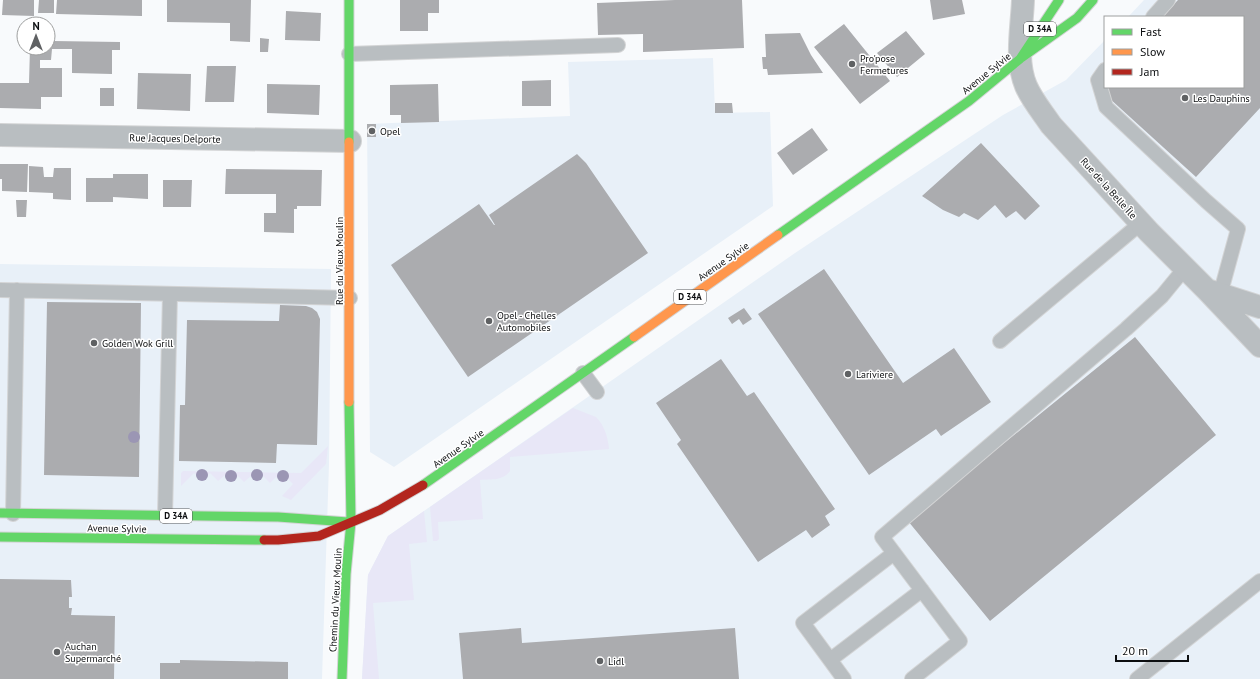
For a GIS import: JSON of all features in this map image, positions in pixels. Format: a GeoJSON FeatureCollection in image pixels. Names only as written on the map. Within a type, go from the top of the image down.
{"type":"FeatureCollection","features":[{"type":"Feature","properties":{"kind":"main road","name":"Rue du Vieux Moulin"},"geometry":{"type":"LineString","coordinates":[[349,0],[349,431],[351,522]]}},
{"type":"Feature","properties":{"kind":"main road","name":"D 34A"},"geometry":{"type":"LineString","coordinates":[[1020,59],[1059,0]]}},
{"type":"Feature","properties":{"kind":"main road","name":"D 34A"},"geometry":{"type":"LineString","coordinates":[[1020,59],[1077,18],[1093,0]]}},
{"type":"Feature","properties":{"kind":"main road","name":"Avenue Sylvie"},"geometry":{"type":"LineString","coordinates":[[0,537],[278,540],[319,536],[380,510],[421,487],[969,101],[1020,59]]}},
{"type":"Feature","properties":{"kind":"main road","name":"Avenue Sylvie"},"geometry":{"type":"LineString","coordinates":[[6,514],[278,517],[351,522]]}},
{"type":"Feature","properties":{"kind":"main road","name":"Chemin du Vieux Moulin"},"geometry":{"type":"LineString","coordinates":[[342,679],[346,574],[351,522]]}},
{"type":"Feature","properties":{"kind":"street","name":"Rue de la Belle Île"},"geometry":{"type":"LineString","coordinates":[[1023,0],[1020,59],[1026,86],[1051,125],[1141,223],[1185,268],[1214,293],[1260,346]]}},
{"type":"Feature","properties":{"kind":"street","name":"Rue Jacques Delporte"},"geometry":{"type":"LineString","coordinates":[[0,135],[350,141]]}},
{"type":"Feature","properties":{"kind":"street"},"geometry":{"type":"LineString","coordinates":[[1214,293],[1260,307]]}},
{"type":"Feature","properties":{"kind":"lane"},"geometry":{"type":"LineString","coordinates":[[1154,16],[1168,0]]}},
{"type":"Feature","properties":{"kind":"lane"},"geometry":{"type":"LineString","coordinates":[[349,54],[618,45]]}},
{"type":"Feature","properties":{"kind":"lane"},"geometry":{"type":"LineString","coordinates":[[1104,71],[1098,80],[1106,107],[1238,229],[1214,293]]}},
{"type":"Feature","properties":{"kind":"lane"},"geometry":{"type":"LineString","coordinates":[[1000,341],[1141,223]]}},
{"type":"Feature","properties":{"kind":"lane"},"geometry":{"type":"LineString","coordinates":[[912,679],[960,641],[882,537],[1126,330],[1162,296],[1185,268]]}},
{"type":"Feature","properties":{"kind":"lane"},"geometry":{"type":"LineString","coordinates":[[0,290],[350,298]]}},
{"type":"Feature","properties":{"kind":"lane"},"geometry":{"type":"LineString","coordinates":[[6,514],[17,290]]}},
{"type":"Feature","properties":{"kind":"lane"},"geometry":{"type":"LineString","coordinates":[[165,516],[170,294]]}},
{"type":"Feature","properties":{"kind":"lane"},"geometry":{"type":"LineString","coordinates":[[583,372],[597,392]]}},
{"type":"Feature","properties":{"kind":"lane"},"geometry":{"type":"LineString","coordinates":[[844,679],[804,623],[894,553]]}},
{"type":"Feature","properties":{"kind":"lane"},"geometry":{"type":"LineString","coordinates":[[1136,679],[1260,581]]}},
{"type":"Feature","properties":{"kind":"lane"},"geometry":{"type":"LineString","coordinates":[[830,660],[922,590]]}},
{"type":"Feature","properties":{"kind":"shaded area"},"geometry":{"type":"Polygon","coordinates":[[[1144,0],[1260,0],[1260,679],[362,679],[368,575],[388,536],[795,253],[1003,115],[1066,80],[1104,41],[1104,88],[1244,88],[1244,16],[1129,16],[1144,0]]]}},
{"type":"Feature","properties":{"kind":"shaded area"},"geometry":{"type":"Polygon","coordinates":[[[713,58],[715,113],[770,112],[773,206],[394,467],[370,452],[367,124],[570,116],[568,62],[713,58]]]}},
{"type":"Feature","properties":{"kind":"shaded area"},"geometry":{"type":"Polygon","coordinates":[[[0,264],[331,269],[329,464],[322,679],[0,679],[0,264]]]}},
{"type":"Feature","properties":{"kind":"shaded area"},"geometry":{"type":"Polygon","coordinates":[[[573,408],[596,417],[606,432],[609,449],[510,457],[510,471],[507,474],[496,479],[480,480],[483,519],[438,522],[439,539],[437,541],[433,541],[430,507],[573,408]]]}},
{"type":"Feature","properties":{"kind":"shaded area"},"geometry":{"type":"Polygon","coordinates":[[[328,446],[326,464],[291,500],[282,496],[293,484],[287,478],[282,483],[276,477],[270,483],[263,476],[257,482],[251,476],[244,482],[238,476],[232,481],[225,475],[218,481],[210,473],[202,481],[194,473],[181,486],[181,473],[183,471],[301,473],[328,446]]]}},
{"type":"Feature","properties":{"kind":"shaded area"},"geometry":{"type":"Polygon","coordinates":[[[424,511],[427,542],[409,544],[414,600],[373,603],[379,679],[362,679],[368,575],[388,536],[424,511]]]}},
{"type":"Feature","properties":{"kind":"building"},"geometry":{"type":"Polygon","coordinates":[[[3,0],[34,0],[34,16],[2,15],[3,0]]]}},
{"type":"Feature","properties":{"kind":"building"},"geometry":{"type":"Polygon","coordinates":[[[39,0],[54,0],[54,13],[38,13],[39,0]]]}},
{"type":"Feature","properties":{"kind":"building"},"geometry":{"type":"Polygon","coordinates":[[[57,0],[142,0],[142,16],[56,14],[57,0]]]}},
{"type":"Feature","properties":{"kind":"building"},"geometry":{"type":"Polygon","coordinates":[[[167,0],[251,0],[250,42],[230,41],[230,23],[167,22],[167,0]]]}},
{"type":"Feature","properties":{"kind":"building"},"geometry":{"type":"Polygon","coordinates":[[[400,0],[439,0],[439,13],[428,13],[428,31],[400,31],[400,0]]]}},
{"type":"Feature","properties":{"kind":"building"},"geometry":{"type":"Polygon","coordinates":[[[675,0],[742,0],[744,48],[643,52],[643,34],[598,35],[597,3],[675,0]]]}},
{"type":"Feature","properties":{"kind":"building"},"geometry":{"type":"Polygon","coordinates":[[[930,0],[962,0],[965,14],[933,20],[930,0]]]}},
{"type":"Feature","properties":{"kind":"building","name":"Les Dauphins"},"geometry":{"type":"Polygon","coordinates":[[[1178,0],[1260,0],[1260,108],[1196,177],[1098,88],[1244,88],[1244,16],[1163,16],[1178,0]]]}},
{"type":"Feature","properties":{"kind":"building"},"geometry":{"type":"Polygon","coordinates":[[[286,11],[321,13],[320,41],[285,40],[286,11]]]}},
{"type":"Feature","properties":{"kind":"building","name":"Pro'pose Fermetures"},"geometry":{"type":"Polygon","coordinates":[[[844,24],[890,81],[860,104],[814,47],[844,24]]]}},
{"type":"Feature","properties":{"kind":"building"},"geometry":{"type":"Polygon","coordinates":[[[906,31],[925,54],[897,77],[877,53],[906,31]]]}},
{"type":"Feature","properties":{"kind":"building"},"geometry":{"type":"Polygon","coordinates":[[[800,33],[811,55],[823,73],[768,75],[767,69],[763,69],[762,57],[766,57],[765,34],[800,33]]]}},
{"type":"Feature","properties":{"kind":"building"},"geometry":{"type":"Polygon","coordinates":[[[260,38],[269,39],[268,52],[260,52],[260,38]]]}},
{"type":"Feature","properties":{"kind":"building"},"geometry":{"type":"Polygon","coordinates":[[[56,41],[120,42],[120,50],[112,50],[112,74],[72,73],[72,49],[56,49],[56,41]]]}},
{"type":"Feature","properties":{"kind":"building"},"geometry":{"type":"Polygon","coordinates":[[[30,56],[51,56],[51,60],[40,60],[40,68],[62,68],[62,97],[41,97],[41,109],[0,108],[0,83],[29,83],[30,56]]]}},
{"type":"Feature","properties":{"kind":"building"},"geometry":{"type":"Polygon","coordinates":[[[207,66],[236,66],[234,102],[205,102],[207,66]]]}},
{"type":"Feature","properties":{"kind":"building"},"geometry":{"type":"Polygon","coordinates":[[[138,73],[191,74],[190,111],[137,109],[138,73]]]}},
{"type":"Feature","properties":{"kind":"building"},"geometry":{"type":"Polygon","coordinates":[[[551,80],[551,106],[522,106],[522,81],[551,80]]]}},
{"type":"Feature","properties":{"kind":"building"},"geometry":{"type":"Polygon","coordinates":[[[267,84],[320,85],[319,115],[267,113],[267,84]]]}},
{"type":"Feature","properties":{"kind":"building"},"geometry":{"type":"Polygon","coordinates":[[[438,84],[439,122],[401,123],[401,115],[390,115],[390,85],[438,84]]]}},
{"type":"Feature","properties":{"kind":"building"},"geometry":{"type":"Polygon","coordinates":[[[100,88],[114,88],[114,106],[100,106],[100,88]]]}},
{"type":"Feature","properties":{"kind":"building"},"geometry":{"type":"Polygon","coordinates":[[[715,103],[732,103],[733,113],[715,113],[715,103]]]}},
{"type":"Feature","properties":{"kind":"building","name":"Opel"},"geometry":{"type":"Polygon","coordinates":[[[367,124],[376,124],[376,137],[367,137],[367,124]]]}},
{"type":"Feature","properties":{"kind":"building"},"geometry":{"type":"Polygon","coordinates":[[[812,128],[828,150],[793,175],[777,153],[812,128]]]}},
{"type":"Feature","properties":{"kind":"building"},"geometry":{"type":"Polygon","coordinates":[[[981,143],[1040,206],[1025,220],[1016,211],[1006,218],[995,205],[978,220],[964,213],[959,217],[943,210],[922,196],[981,143]]]}},
{"type":"Feature","properties":{"kind":"building","name":"Opel - Chelles Automobiles"},"geometry":{"type":"Polygon","coordinates":[[[577,154],[586,163],[648,253],[468,377],[391,265],[479,204],[495,225],[489,215],[577,154]]]}},
{"type":"Feature","properties":{"kind":"building"},"geometry":{"type":"Polygon","coordinates":[[[0,164],[28,164],[27,192],[2,191],[0,164]]]}},
{"type":"Feature","properties":{"kind":"building"},"geometry":{"type":"Polygon","coordinates":[[[29,166],[43,167],[44,177],[53,177],[54,168],[71,168],[71,200],[53,199],[53,193],[29,192],[29,166]]]}},
{"type":"Feature","properties":{"kind":"building"},"geometry":{"type":"Polygon","coordinates":[[[226,169],[322,170],[321,206],[297,206],[297,209],[294,209],[294,233],[264,232],[264,213],[276,213],[276,194],[225,194],[226,169]]]}},
{"type":"Feature","properties":{"kind":"building"},"geometry":{"type":"Polygon","coordinates":[[[113,174],[148,174],[148,199],[113,197],[113,202],[86,202],[86,178],[113,178],[113,174]]]}},
{"type":"Feature","properties":{"kind":"building"},"geometry":{"type":"Polygon","coordinates":[[[163,180],[192,180],[191,207],[163,207],[163,180]]]}},
{"type":"Feature","properties":{"kind":"building"},"geometry":{"type":"Polygon","coordinates":[[[16,200],[27,200],[26,217],[17,217],[16,200]]]}},
{"type":"Feature","properties":{"kind":"building","name":"Lariviere"},"geometry":{"type":"Polygon","coordinates":[[[824,269],[903,383],[954,348],[991,402],[941,436],[936,429],[869,475],[758,314],[824,269]]]}},
{"type":"Feature","properties":{"kind":"building","name":"Golden Wok Grill"},"geometry":{"type":"Polygon","coordinates":[[[47,302],[141,303],[139,477],[44,475],[47,302]]]}},
{"type":"Feature","properties":{"kind":"building"},"geometry":{"type":"Polygon","coordinates":[[[280,305],[306,306],[312,308],[317,312],[320,319],[317,445],[277,444],[276,463],[179,461],[180,405],[185,405],[187,320],[279,321],[280,305]]]}},
{"type":"Feature","properties":{"kind":"building"},"geometry":{"type":"Polygon","coordinates":[[[744,308],[752,319],[743,325],[739,319],[732,324],[728,318],[744,308]]]}},
{"type":"Feature","properties":{"kind":"building"},"geometry":{"type":"Polygon","coordinates":[[[1135,337],[1216,435],[990,621],[908,521],[1135,337]]]}},
{"type":"Feature","properties":{"kind":"building"},"geometry":{"type":"Polygon","coordinates":[[[721,359],[747,396],[754,392],[835,509],[825,516],[830,525],[812,538],[806,530],[758,562],[677,444],[681,440],[656,403],[721,359]]]}},
{"type":"Feature","properties":{"kind":"building","name":"Auchan Supermarché"},"geometry":{"type":"Polygon","coordinates":[[[0,579],[71,580],[72,597],[69,597],[69,608],[72,608],[71,615],[115,616],[114,679],[0,679],[0,579]]]}},
{"type":"Feature","properties":{"kind":"building","name":"Lidl"},"geometry":{"type":"Polygon","coordinates":[[[521,628],[522,643],[735,628],[739,679],[463,679],[459,633],[521,628]]]}},
{"type":"Feature","properties":{"kind":"building"},"geometry":{"type":"Polygon","coordinates":[[[180,660],[288,662],[288,679],[160,679],[160,663],[180,663],[180,660]]]}},
{"type":"Feature","properties":{"kind":"traffic: fast"},"geometry":{"type":"LineString","coordinates":[[349,0],[349,142]]}},
{"type":"Feature","properties":{"kind":"traffic: fast"},"geometry":{"type":"LineString","coordinates":[[778,235],[969,101],[1020,59],[1059,0]]}},
{"type":"Feature","properties":{"kind":"traffic: fast"},"geometry":{"type":"LineString","coordinates":[[1021,58],[1077,18],[1093,0]]}},
{"type":"Feature","properties":{"kind":"traffic: fast"},"geometry":{"type":"LineString","coordinates":[[423,485],[634,337]]}},
{"type":"Feature","properties":{"kind":"traffic: fast"},"geometry":{"type":"LineString","coordinates":[[342,679],[346,574],[351,522],[349,402]]}},
{"type":"Feature","properties":{"kind":"traffic: fast"},"geometry":{"type":"LineString","coordinates":[[0,513],[278,517],[348,522]]}},
{"type":"Feature","properties":{"kind":"traffic: fast"},"geometry":{"type":"LineString","coordinates":[[0,537],[264,540]]}},
{"type":"Feature","properties":{"kind":"traffic: slow"},"geometry":{"type":"LineString","coordinates":[[349,142],[349,402]]}},
{"type":"Feature","properties":{"kind":"traffic: slow"},"geometry":{"type":"LineString","coordinates":[[634,337],[778,235]]}},
{"type":"Feature","properties":{"kind":"traffic: jam"},"geometry":{"type":"LineString","coordinates":[[264,540],[319,536],[380,510],[423,485]]}},
{"type":"Feature","properties":{"kind":"place","name":"Pro'pose Fermetures"},"geometry":{"type":"Point","coordinates":[852,64]}},
{"type":"Feature","properties":{"kind":"place","name":"Les Dauphins"},"geometry":{"type":"Point","coordinates":[1185,98]}},
{"type":"Feature","properties":{"kind":"place","name":"Opel"},"geometry":{"type":"Point","coordinates":[372,131]}},
{"type":"Feature","properties":{"kind":"place","name":"Opel - Chelles Automobiles"},"geometry":{"type":"Point","coordinates":[489,321]}},
{"type":"Feature","properties":{"kind":"place","name":"Golden Wok Grill"},"geometry":{"type":"Point","coordinates":[94,343]}},
{"type":"Feature","properties":{"kind":"place","name":"Lariviere"},"geometry":{"type":"Point","coordinates":[848,374]}},
{"type":"Feature","properties":{"kind":"place","name":"Auchan Supermarché"},"geometry":{"type":"Point","coordinates":[57,652]}},
{"type":"Feature","properties":{"kind":"place","name":"Lidl"},"geometry":{"type":"Point","coordinates":[600,661]}}]}
